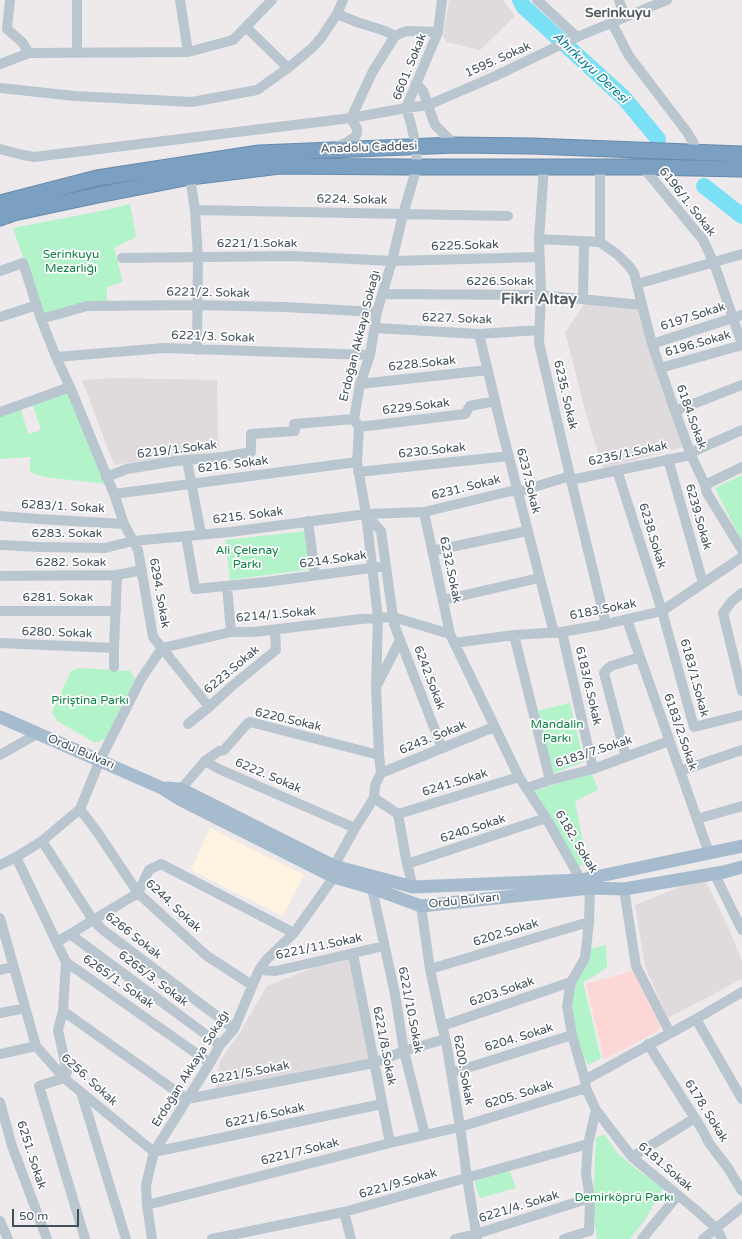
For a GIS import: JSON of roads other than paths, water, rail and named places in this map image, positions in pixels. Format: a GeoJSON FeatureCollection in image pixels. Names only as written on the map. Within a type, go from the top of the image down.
{"type":"FeatureCollection","features":[{"type":"Feature","properties":{"kind":"highway","name":"Anadolu Caddesi"},"geometry":{"type":"LineString","coordinates":[[0,203],[97,178],[259,153],[455,145],[532,146],[742,154]]}},
{"type":"Feature","properties":{"kind":"highway","name":"Anadolu Caddesi"},"geometry":{"type":"LineString","coordinates":[[0,218],[14,213],[190,177],[280,166],[742,168]]}},
{"type":"Feature","properties":{"kind":"main road","name":"Ordu Bulvarı"},"geometry":{"type":"LineString","coordinates":[[0,717],[162,788],[181,800],[334,871],[372,888],[422,906],[586,884],[742,846]]}},
{"type":"Feature","properties":{"kind":"main road","name":"Ordu Bulvarı"},"geometry":{"type":"LineString","coordinates":[[162,788],[181,789],[334,871],[413,887],[586,884],[624,889],[742,867]]}},
{"type":"Feature","properties":{"kind":"street"},"geometry":{"type":"LineString","coordinates":[[10,0],[7,29],[22,42],[29,53]]}},
{"type":"Feature","properties":{"kind":"street"},"geometry":{"type":"LineString","coordinates":[[77,0],[77,53]]}},
{"type":"Feature","properties":{"kind":"street"},"geometry":{"type":"LineString","coordinates":[[180,0],[188,52]]}},
{"type":"Feature","properties":{"kind":"street"},"geometry":{"type":"LineString","coordinates":[[0,64],[29,53],[188,52],[233,40],[272,0]]}},
{"type":"Feature","properties":{"kind":"street"},"geometry":{"type":"LineString","coordinates":[[0,88],[75,96],[192,102],[257,90],[288,68],[322,38],[337,14],[343,0]]}},
{"type":"Feature","properties":{"kind":"street","name":"6601. Sokak"},"geometry":{"type":"LineString","coordinates":[[416,167],[416,146],[406,108],[438,32],[442,0]]}},
{"type":"Feature","properties":{"kind":"street"},"geometry":{"type":"LineString","coordinates":[[537,0],[576,38]]}},
{"type":"Feature","properties":{"kind":"street"},"geometry":{"type":"LineString","coordinates":[[619,0],[625,17]]}},
{"type":"Feature","properties":{"kind":"street","name":"1595. Sokak"},"geometry":{"type":"LineString","coordinates":[[0,149],[34,157],[351,118],[428,105],[491,78],[576,38],[667,0]]}},
{"type":"Feature","properties":{"kind":"street"},"geometry":{"type":"LineString","coordinates":[[337,14],[395,36]]}},
{"type":"Feature","properties":{"kind":"street"},"geometry":{"type":"LineString","coordinates":[[612,23],[629,56],[687,132],[693,142],[695,153]]}},
{"type":"Feature","properties":{"kind":"street"},"geometry":{"type":"LineString","coordinates":[[246,27],[288,68]]}},
{"type":"Feature","properties":{"kind":"street"},"geometry":{"type":"LineString","coordinates":[[327,150],[348,142],[355,137],[357,129],[351,118],[373,71],[395,36],[407,32],[438,32]]}},
{"type":"Feature","properties":{"kind":"street"},"geometry":{"type":"LineString","coordinates":[[416,83],[423,91],[435,125],[455,145]]}},
{"type":"Feature","properties":{"kind":"street","name":"Erdoğan Akkaya Sokağı"},"geometry":{"type":"LineString","coordinates":[[152,1239],[147,1205],[146,1185],[154,1152],[210,1064],[220,1045],[234,1028],[259,970],[267,959],[294,933],[334,871],[355,828],[374,798],[374,786],[381,773],[376,687],[378,618],[366,514],[358,467],[357,423],[360,384],[370,355],[377,312],[392,261],[416,167]]}},
{"type":"Feature","properties":{"kind":"street","name":"6235. Sokak"},"geometry":{"type":"LineString","coordinates":[[544,167],[539,239],[539,343],[606,624]]}},
{"type":"Feature","properties":{"kind":"street"},"geometry":{"type":"LineString","coordinates":[[539,239],[600,242],[600,167]]}},
{"type":"Feature","properties":{"kind":"street","name":"6196/1. Sokak"},"geometry":{"type":"LineString","coordinates":[[643,167],[703,240],[738,316],[742,344]]}},
{"type":"Feature","properties":{"kind":"street"},"geometry":{"type":"LineString","coordinates":[[190,177],[195,210],[198,257],[198,350]]}},
{"type":"Feature","properties":{"kind":"street","name":"6224. Sokak"},"geometry":{"type":"LineString","coordinates":[[195,210],[508,216]]}},
{"type":"Feature","properties":{"kind":"street"},"geometry":{"type":"LineString","coordinates":[[583,299],[584,242]]}},
{"type":"Feature","properties":{"kind":"street","name":"6184.Sokak"},"geometry":{"type":"LineString","coordinates":[[600,242],[629,266],[634,273],[652,344],[691,454],[707,493],[742,550]]}},
{"type":"Feature","properties":{"kind":"street"},"geometry":{"type":"LineString","coordinates":[[637,284],[742,254]]}},
{"type":"Feature","properties":{"kind":"street","name":"6221/1.Sokak"},"geometry":{"type":"LineString","coordinates":[[122,258],[292,256],[392,261]]}},
{"type":"Feature","properties":{"kind":"street","name":"6225.Sokak"},"geometry":{"type":"LineString","coordinates":[[392,261],[539,257]]}},
{"type":"Feature","properties":{"kind":"street","name":"6294. Sokak"},"geometry":{"type":"LineString","coordinates":[[0,271],[23,263],[41,319],[56,357],[114,494],[124,524],[138,550],[153,638],[209,707]]}},
{"type":"Feature","properties":{"kind":"street","name":"6226.Sokak"},"geometry":{"type":"LineString","coordinates":[[382,294],[540,295],[642,305]]}},
{"type":"Feature","properties":{"kind":"street"},"geometry":{"type":"LineString","coordinates":[[0,317],[37,305]]}},
{"type":"Feature","properties":{"kind":"street","name":"6221/2. Sokak"},"geometry":{"type":"LineString","coordinates":[[41,319],[87,306],[198,305],[285,307],[377,312]]}},
{"type":"Feature","properties":{"kind":"street","name":"6197.Sokak"},"geometry":{"type":"LineString","coordinates":[[652,344],[738,316]]}},
{"type":"Feature","properties":{"kind":"street","name":"6227. Sokak"},"geometry":{"type":"LineString","coordinates":[[375,328],[479,334],[540,330]]}},
{"type":"Feature","properties":{"kind":"street","name":"6237.Sokak"},"geometry":{"type":"LineString","coordinates":[[479,334],[539,578],[558,633]]}},
{"type":"Feature","properties":{"kind":"street","name":"6196.Sokak"},"geometry":{"type":"LineString","coordinates":[[660,368],[742,344]]}},
{"type":"Feature","properties":{"kind":"street","name":"6221/3. Sokak"},"geometry":{"type":"LineString","coordinates":[[56,357],[164,348],[370,355]]}},
{"type":"Feature","properties":{"kind":"street","name":"6228.Sokak"},"geometry":{"type":"LineString","coordinates":[[360,384],[488,370]]}},
{"type":"Feature","properties":{"kind":"street"},"geometry":{"type":"LineString","coordinates":[[675,411],[742,385]]}},
{"type":"Feature","properties":{"kind":"street"},"geometry":{"type":"LineString","coordinates":[[0,412],[70,387]]}},
{"type":"Feature","properties":{"kind":"street","name":"6229.Sokak"},"geometry":{"type":"LineString","coordinates":[[357,423],[465,414],[470,406],[495,401]]}},
{"type":"Feature","properties":{"kind":"street","name":"6219/1.Sokak"},"geometry":{"type":"LineString","coordinates":[[106,476],[127,470],[187,460],[223,457],[251,452],[251,434],[295,431],[294,424],[357,423]]}},
{"type":"Feature","properties":{"kind":"street","name":"6235/1.Sokak"},"geometry":{"type":"LineString","coordinates":[[570,478],[617,470],[691,454],[742,430]]}},
{"type":"Feature","properties":{"kind":"street","name":"6230.Sokak"},"geometry":{"type":"LineString","coordinates":[[358,467],[509,456]]}},
{"type":"Feature","properties":{"kind":"street","name":"6239.Sokak"},"geometry":{"type":"LineString","coordinates":[[668,459],[703,583]]}},
{"type":"Feature","properties":{"kind":"street"},"geometry":{"type":"LineString","coordinates":[[187,460],[201,534]]}},
{"type":"Feature","properties":{"kind":"street","name":"6216. Sokak"},"geometry":{"type":"LineString","coordinates":[[114,494],[191,484],[358,467]]}},
{"type":"Feature","properties":{"kind":"street"},"geometry":{"type":"LineString","coordinates":[[705,485],[742,467]]}},
{"type":"Feature","properties":{"kind":"street","name":"6238.Sokak"},"geometry":{"type":"LineString","coordinates":[[617,470],[662,610]]}},
{"type":"Feature","properties":{"kind":"street","name":"6231. Sokak"},"geometry":{"type":"LineString","coordinates":[[366,514],[424,512],[511,491],[518,492],[570,478]]}},
{"type":"Feature","properties":{"kind":"street","name":"6232.Sokak"},"geometry":{"type":"LineString","coordinates":[[424,512],[452,639]]}},
{"type":"Feature","properties":{"kind":"street"},"geometry":{"type":"LineString","coordinates":[[366,514],[381,531],[394,624],[400,640]]}},
{"type":"Feature","properties":{"kind":"street","name":"6215. Sokak"},"geometry":{"type":"LineString","coordinates":[[133,541],[366,514]]}},
{"type":"Feature","properties":{"kind":"street","name":"6283/1. Sokak"},"geometry":{"type":"LineString","coordinates":[[0,516],[124,524]]}},
{"type":"Feature","properties":{"kind":"street"},"geometry":{"type":"LineString","coordinates":[[308,521],[315,575]]}},
{"type":"Feature","properties":{"kind":"street"},"geometry":{"type":"LineString","coordinates":[[432,551],[527,531]]}},
{"type":"Feature","properties":{"kind":"street","name":"6214.Sokak"},"geometry":{"type":"LineString","coordinates":[[186,536],[194,589],[386,566]]}},
{"type":"Feature","properties":{"kind":"street","name":"6283. Sokak"},"geometry":{"type":"LineString","coordinates":[[0,545],[39,548],[105,548],[133,541]]}},
{"type":"Feature","properties":{"kind":"street","name":"6183.Sokak"},"geometry":{"type":"LineString","coordinates":[[452,639],[558,633],[627,620],[662,610],[742,557]]}},
{"type":"Feature","properties":{"kind":"street","name":"6282. Sokak"},"geometry":{"type":"LineString","coordinates":[[0,576],[117,575],[142,570]]}},
{"type":"Feature","properties":{"kind":"street"},"geometry":{"type":"LineString","coordinates":[[114,667],[117,575]]}},
{"type":"Feature","properties":{"kind":"street"},"geometry":{"type":"LineString","coordinates":[[443,600],[539,578]]}},
{"type":"Feature","properties":{"kind":"street"},"geometry":{"type":"LineString","coordinates":[[227,586],[230,632]]}},
{"type":"Feature","properties":{"kind":"street"},"geometry":{"type":"LineString","coordinates":[[742,593],[732,601],[723,613],[742,691]]}},
{"type":"Feature","properties":{"kind":"street","name":"6281. Sokak"},"geometry":{"type":"LineString","coordinates":[[0,610],[116,611]]}},
{"type":"Feature","properties":{"kind":"street","name":"6183/1.Sokak"},"geometry":{"type":"LineString","coordinates":[[662,610],[694,727],[742,715]]}},
{"type":"Feature","properties":{"kind":"street"},"geometry":{"type":"LineString","coordinates":[[393,617],[452,639]]}},
{"type":"Feature","properties":{"kind":"street","name":"6214/1.Sokak"},"geometry":{"type":"LineString","coordinates":[[162,648],[230,632],[254,632],[393,617]]}},
{"type":"Feature","properties":{"kind":"street","name":"6183/2.Sokak"},"geometry":{"type":"LineString","coordinates":[[627,620],[709,853]]}},
{"type":"Feature","properties":{"kind":"street","name":"6223.Sokak"},"geometry":{"type":"LineString","coordinates":[[188,724],[276,650],[274,630]]}},
{"type":"Feature","properties":{"kind":"street","name":"6183/6.Sokak"},"geometry":{"type":"LineString","coordinates":[[558,633],[593,769]]}},
{"type":"Feature","properties":{"kind":"street"},"geometry":{"type":"LineString","coordinates":[[514,635],[550,780]]}},
{"type":"Feature","properties":{"kind":"street","name":"6182. Sokak"},"geometry":{"type":"LineString","coordinates":[[452,639],[519,777],[586,884],[589,922],[585,958],[571,982],[567,1006],[572,1035],[586,1084],[596,1110]]}},
{"type":"Feature","properties":{"kind":"street","name":"Erdoğan Akkaya Sokağı"},"geometry":{"type":"LineString","coordinates":[[376,687],[400,640]]}},
{"type":"Feature","properties":{"kind":"street","name":"6242.Sokak"},"geometry":{"type":"LineString","coordinates":[[400,640],[442,748]]}},
{"type":"Feature","properties":{"kind":"street","name":"6280. Sokak"},"geometry":{"type":"LineString","coordinates":[[0,643],[114,648]]}},
{"type":"Feature","properties":{"kind":"street"},"geometry":{"type":"LineString","coordinates":[[0,864],[16,857],[42,841],[80,809],[100,760],[141,680],[162,648]]}},
{"type":"Feature","properties":{"kind":"street"},"geometry":{"type":"LineString","coordinates":[[626,757],[604,673],[607,668],[611,666],[640,658]]}},
{"type":"Feature","properties":{"kind":"street","name":"6220.Sokak"},"geometry":{"type":"LineString","coordinates":[[205,761],[219,751],[224,750],[250,722],[379,756]]}},
{"type":"Feature","properties":{"kind":"street","name":"6243. Sokak"},"geometry":{"type":"LineString","coordinates":[[381,773],[494,727]]}},
{"type":"Feature","properties":{"kind":"street"},"geometry":{"type":"LineString","coordinates":[[0,755],[37,734]]}},
{"type":"Feature","properties":{"kind":"street","name":"6183/7.Sokak"},"geometry":{"type":"LineString","coordinates":[[527,788],[550,780],[593,769],[669,741]]}},
{"type":"Feature","properties":{"kind":"street"},"geometry":{"type":"LineString","coordinates":[[680,771],[742,750]]}},
{"type":"Feature","properties":{"kind":"street"},"geometry":{"type":"LineString","coordinates":[[181,789],[205,761]]}},
{"type":"Feature","properties":{"kind":"street","name":"6222. Sokak"},"geometry":{"type":"LineString","coordinates":[[205,761],[221,770],[355,828]]}},
{"type":"Feature","properties":{"kind":"street","name":"6241.Sokak"},"geometry":{"type":"LineString","coordinates":[[398,814],[519,777]]}},
{"type":"Feature","properties":{"kind":"street"},"geometry":{"type":"LineString","coordinates":[[374,798],[398,814],[407,864],[413,887]]}},
{"type":"Feature","properties":{"kind":"street"},"geometry":{"type":"LineString","coordinates":[[697,819],[742,806]]}},
{"type":"Feature","properties":{"kind":"street","name":"6244. Sokak"},"geometry":{"type":"LineString","coordinates":[[80,809],[138,893],[207,956],[252,985]]}},
{"type":"Feature","properties":{"kind":"street","name":"6240.Sokak"},"geometry":{"type":"LineString","coordinates":[[407,864],[546,818]]}},
{"type":"Feature","properties":{"kind":"street","name":"6266 Sokak"},"geometry":{"type":"LineString","coordinates":[[42,841],[92,920],[234,1028]]}},
{"type":"Feature","properties":{"kind":"street","name":"6265/1. Sokak"},"geometry":{"type":"LineString","coordinates":[[16,857],[66,962],[210,1064]]}},
{"type":"Feature","properties":{"kind":"street"},"geometry":{"type":"LineString","coordinates":[[57,942],[138,893],[149,870],[161,864],[294,933]]}},
{"type":"Feature","properties":{"kind":"street"},"geometry":{"type":"LineString","coordinates":[[714,873],[742,930]]}},
{"type":"Feature","properties":{"kind":"street","name":"6221/10.Sokak"},"geometry":{"type":"LineString","coordinates":[[372,888],[395,994],[404,1051],[425,1135]]}},
{"type":"Feature","properties":{"kind":"street"},"geometry":{"type":"LineString","coordinates":[[624,889],[636,966],[670,1033]]}},
{"type":"Feature","properties":{"kind":"street","name":"6200. Sokak"},"geometry":{"type":"LineString","coordinates":[[422,906],[430,969],[451,1073],[477,1236]]}},
{"type":"Feature","properties":{"kind":"street","name":"6256. Sokak"},"geometry":{"type":"LineString","coordinates":[[0,920],[36,1046],[64,1078],[154,1152]]}},
{"type":"Feature","properties":{"kind":"street","name":"6202.Sokak"},"geometry":{"type":"LineString","coordinates":[[430,969],[589,922]]}},
{"type":"Feature","properties":{"kind":"street","name":"6265/3. Sokak"},"geometry":{"type":"LineString","coordinates":[[70,934],[220,1045]]}},
{"type":"Feature","properties":{"kind":"street","name":"6221/11.Sokak"},"geometry":{"type":"LineString","coordinates":[[259,970],[276,971],[384,946]]}},
{"type":"Feature","properties":{"kind":"street","name":"6221/8.Sokak"},"geometry":{"type":"LineString","coordinates":[[353,954],[390,1143]]}},
{"type":"Feature","properties":{"kind":"street"},"geometry":{"type":"LineString","coordinates":[[66,962],[62,1011],[58,1030],[67,1072],[64,1078],[39,1086],[85,1239]]}},
{"type":"Feature","properties":{"kind":"street"},"geometry":{"type":"LineString","coordinates":[[0,970],[13,967]]}},
{"type":"Feature","properties":{"kind":"street","name":"6203.Sokak"},"geometry":{"type":"LineString","coordinates":[[442,1026],[571,982]]}},
{"type":"Feature","properties":{"kind":"street","name":"6205. Sokak"},"geometry":{"type":"LineString","coordinates":[[460,1127],[586,1084],[648,1044],[696,1019],[742,992]]}},
{"type":"Feature","properties":{"kind":"street"},"geometry":{"type":"LineString","coordinates":[[0,1013],[25,1008]]}},
{"type":"Feature","properties":{"kind":"street"},"geometry":{"type":"LineString","coordinates":[[62,1011],[187,1099]]}},
{"type":"Feature","properties":{"kind":"street"},"geometry":{"type":"LineString","coordinates":[[696,1019],[742,1099]]}},
{"type":"Feature","properties":{"kind":"street","name":"6204. Sokak"},"geometry":{"type":"LineString","coordinates":[[451,1073],[572,1035]]}},
{"type":"Feature","properties":{"kind":"street","name":"6221/5.Sokak"},"geometry":{"type":"LineString","coordinates":[[187,1099],[374,1063],[404,1051],[445,1039]]}},
{"type":"Feature","properties":{"kind":"street","name":"6178. Sokak"},"geometry":{"type":"LineString","coordinates":[[648,1044],[709,1143],[728,1168],[742,1191]]}},
{"type":"Feature","properties":{"kind":"street"},"geometry":{"type":"LineString","coordinates":[[0,1054],[36,1046]]}},
{"type":"Feature","properties":{"kind":"street"},"geometry":{"type":"LineString","coordinates":[[81,1092],[126,1239]]}},
{"type":"Feature","properties":{"kind":"street","name":"6251. Sokak"},"geometry":{"type":"LineString","coordinates":[[0,1102],[12,1146],[47,1239]]}},
{"type":"Feature","properties":{"kind":"street","name":"6221/6.Sokak"},"geometry":{"type":"LineString","coordinates":[[154,1152],[382,1104]]}},
{"type":"Feature","properties":{"kind":"street"},"geometry":{"type":"LineString","coordinates":[[564,1239],[589,1231],[590,1198],[586,1174],[588,1144],[596,1110]]}},
{"type":"Feature","properties":{"kind":"street","name":"6181.Sokak"},"geometry":{"type":"LineString","coordinates":[[596,1110],[632,1157],[717,1229],[722,1239]]}},
{"type":"Feature","properties":{"kind":"street"},"geometry":{"type":"LineString","coordinates":[[632,1157],[695,1118]]}},
{"type":"Feature","properties":{"kind":"street","name":"6221/7.Sokak"},"geometry":{"type":"LineString","coordinates":[[147,1205],[390,1143],[460,1127]]}},
{"type":"Feature","properties":{"kind":"street","name":"6221/9.Sokak"},"geometry":{"type":"LineString","coordinates":[[212,1239],[344,1212],[588,1144]]}},
{"type":"Feature","properties":{"kind":"street"},"geometry":{"type":"LineString","coordinates":[[642,1239],[678,1195]]}},
{"type":"Feature","properties":{"kind":"street","name":"6221/4. Sokak"},"geometry":{"type":"LineString","coordinates":[[455,1239],[477,1236],[590,1198]]}},
{"type":"Feature","properties":{"kind":"street"},"geometry":{"type":"LineString","coordinates":[[704,1239],[742,1207]]}},
{"type":"Feature","properties":{"kind":"street"},"geometry":{"type":"LineString","coordinates":[[344,1212],[351,1239]]}},
{"type":"Feature","properties":{"kind":"street"},"geometry":{"type":"LineString","coordinates":[[0,1221],[8,1239]]}},
{"type":"Feature","properties":{"kind":"waterway","name":"Ahırkuyu Deresi"},"geometry":{"type":"LineString","coordinates":[[520,0],[524,7],[624,98],[658,139]]}},
{"type":"Feature","properties":{"kind":"waterway","name":"Ahırkuyu Deresi"},"geometry":{"type":"LineString","coordinates":[[704,186],[742,216]]}},
{"type":"Feature","properties":{"kind":"district","name":"Serinkuyu"},"geometry":{"type":"Point","coordinates":[618,13]}},
{"type":"Feature","properties":{"kind":"district","name":"Fikri Altay"},"geometry":{"type":"Point","coordinates":[539,300]}},
{"type":"Feature","properties":{"kind":"park label","name":"Serinkuyu Mezarlığı"},"geometry":{"type":"Point","coordinates":[71,262]}},
{"type":"Feature","properties":{"kind":"park label","name":"Ali Çelenay Parkı"},"geometry":{"type":"Point","coordinates":[247,558]}},
{"type":"Feature","properties":{"kind":"park label","name":"Piriştina Parkı"},"geometry":{"type":"Point","coordinates":[90,701]}},
{"type":"Feature","properties":{"kind":"park label","name":"Mandalin Parkı"},"geometry":{"type":"Point","coordinates":[557,732]}},
{"type":"Feature","properties":{"kind":"park label","name":"Demirköprü Parkı"},"geometry":{"type":"Point","coordinates":[624,1198]}}]}
